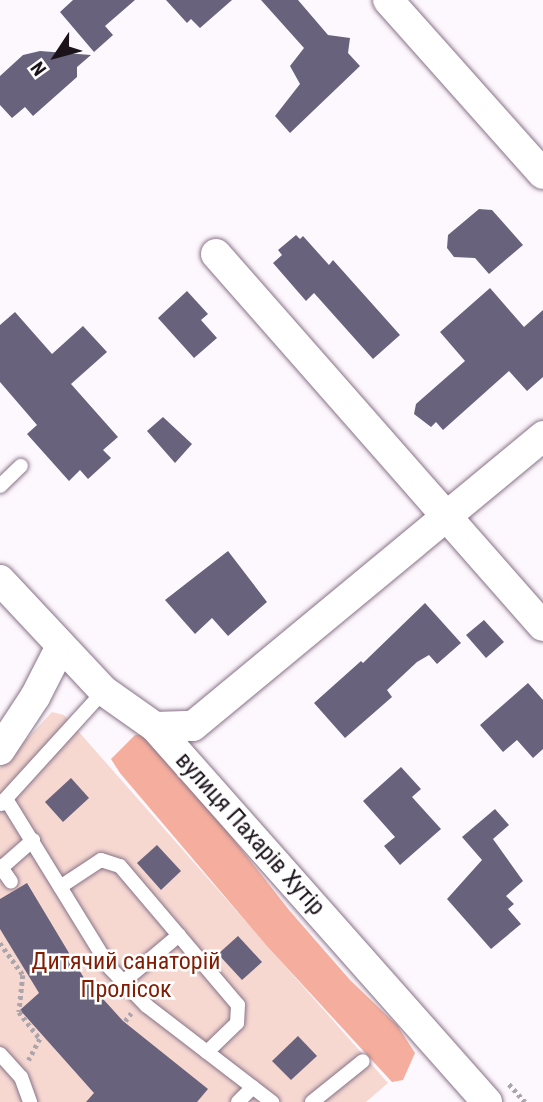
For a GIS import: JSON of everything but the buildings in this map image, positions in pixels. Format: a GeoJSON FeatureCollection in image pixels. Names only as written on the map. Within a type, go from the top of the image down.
{"type":"FeatureCollection","features":[{"type":"Feature","properties":{"kind":"street"},"geometry":{"type":"LineString","coordinates":[[388,0],[543,174]]}},
{"type":"Feature","properties":{"kind":"street"},"geometry":{"type":"LineString","coordinates":[[216,254],[543,626]]}},
{"type":"Feature","properties":{"kind":"street"},"geometry":{"type":"LineString","coordinates":[[155,727],[193,726],[449,517],[543,436]]}},
{"type":"Feature","properties":{"kind":"street","name":"вулиця Пахарів Хутір"},"geometry":{"type":"LineString","coordinates":[[0,580],[60,648],[104,691],[155,727],[487,1102]]}},
{"type":"Feature","properties":{"kind":"street"},"geometry":{"type":"LineString","coordinates":[[0,750],[35,697],[60,648]]}},
{"type":"Feature","properties":{"kind":"lane"},"geometry":{"type":"LineString","coordinates":[[0,486],[22,467]]}},
{"type":"Feature","properties":{"kind":"lane"},"geometry":{"type":"LineString","coordinates":[[104,691],[3,802],[33,840],[103,960],[123,982],[206,1052],[272,1102]]}},
{"type":"Feature","properties":{"kind":"lane"},"geometry":{"type":"LineString","coordinates":[[11,882],[0,868],[33,840]]}},
{"type":"Feature","properties":{"kind":"lane"},"geometry":{"type":"LineString","coordinates":[[61,887],[102,860],[116,861],[240,1010],[233,1029],[206,1052]]}},
{"type":"Feature","properties":{"kind":"lane"},"geometry":{"type":"LineString","coordinates":[[123,982],[179,935]]}},
{"type":"Feature","properties":{"kind":"lane"},"geometry":{"type":"LineString","coordinates":[[0,1054],[21,1077],[30,1102]]}},
{"type":"Feature","properties":{"kind":"lane"},"geometry":{"type":"LineString","coordinates":[[312,1102],[363,1061]]}},
{"type":"Feature","properties":{"kind":"lane"},"geometry":{"type":"LineString","coordinates":[[238,1102],[253,1087]]}},
{"type":"Feature","properties":{"kind":"path"},"geometry":{"type":"LineString","coordinates":[[0,943],[23,975],[19,1012],[40,1039],[21,1077]]}},
{"type":"Feature","properties":{"kind":"green space","name":"Дитячий санаторій Пролісок"},"geometry":{"type":"Polygon","coordinates":[[[52,712],[64,715],[388,1083],[366,1102],[0,1102],[0,768],[52,712]]]}},
{"type":"Feature","properties":{"kind":"shaded area"},"geometry":{"type":"Polygon","coordinates":[[[151,734],[289,910],[350,980],[397,1025],[415,1053],[403,1080],[392,1082],[266,945],[120,773],[111,759],[135,735],[151,734]]]}}]}
